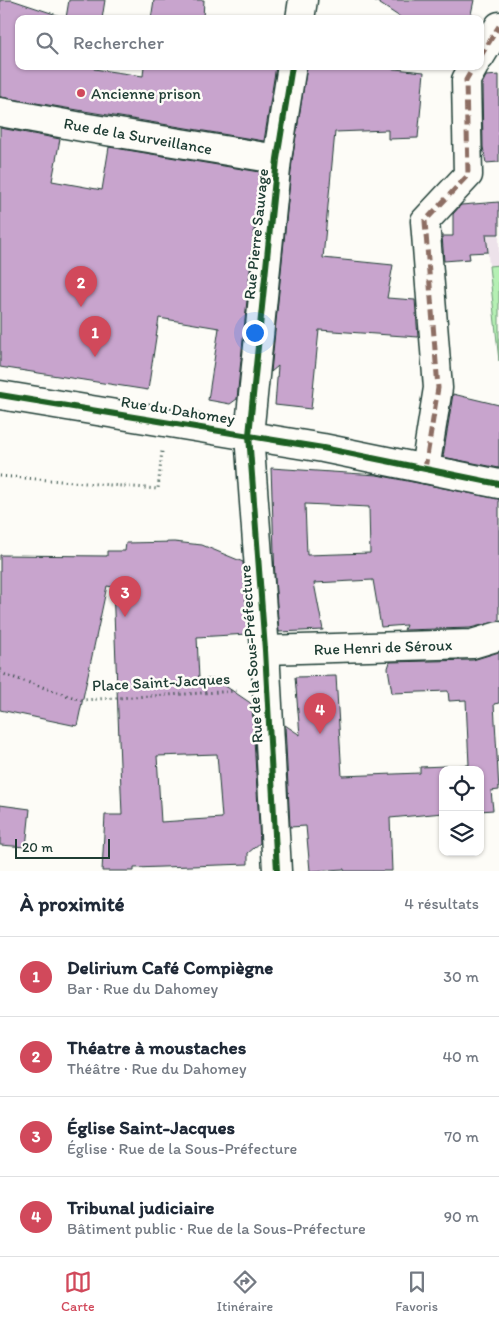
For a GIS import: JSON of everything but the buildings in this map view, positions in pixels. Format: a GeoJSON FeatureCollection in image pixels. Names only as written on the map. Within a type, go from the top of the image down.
{"type":"FeatureCollection","features":[{"type":"Feature","properties":{"kind":"street"},"geometry":{"type":"LineString","coordinates":[[301,15],[303,0]]}},
{"type":"Feature","properties":{"kind":"street"},"geometry":{"type":"LineString","coordinates":[[484,50],[499,26]]}},
{"type":"Feature","properties":{"kind":"street","name":"Rue Pierre Sauvage"},"geometry":{"type":"LineString","coordinates":[[249,436],[277,160],[291,70]]}},
{"type":"Feature","properties":{"kind":"street"},"geometry":{"type":"LineString","coordinates":[[425,469],[438,388],[425,221],[468,175],[466,80],[472,70]]}},
{"type":"Feature","properties":{"kind":"street","name":"Rue de la Surveillance"},"geometry":{"type":"LineString","coordinates":[[0,112],[82,128],[277,160]]}},
{"type":"Feature","properties":{"kind":"street","name":"Rue du Dahomey"},"geometry":{"type":"LineString","coordinates":[[0,395],[323,448],[499,484]]}},
{"type":"Feature","properties":{"kind":"street","name":"Rue de la Sous-Préfecture"},"geometry":{"type":"LineString","coordinates":[[249,436],[265,650],[277,871]]}},
{"type":"Feature","properties":{"kind":"street","name":"Rue Henri de Séroux"},"geometry":{"type":"LineString","coordinates":[[265,650],[472,644],[499,636]]}},
{"type":"Feature","properties":{"kind":"path"},"geometry":{"type":"LineString","coordinates":[[0,476],[158,489],[164,422]]}},
{"type":"Feature","properties":{"kind":"shaded area"},"geometry":{"type":"Polygon","coordinates":[[[499,233],[499,265],[489,266],[486,234],[499,233]]]}},
{"type":"Feature","properties":{"kind":"green space"},"geometry":{"type":"Polygon","coordinates":[[[499,265],[499,361],[489,266],[499,265]]]}},
{"type":"Feature","properties":{"kind":"marked path"},"geometry":{"type":"LineString","coordinates":[[484,50],[499,26]]}},
{"type":"Feature","properties":{"kind":"marked path"},"geometry":{"type":"LineString","coordinates":[[425,469],[438,388],[425,221],[468,175],[466,80],[472,70]]}},
{"type":"Feature","properties":{"kind":"cycle path"},"geometry":{"type":"LineString","coordinates":[[277,871],[265,650],[249,435],[277,159],[291,70]]}},
{"type":"Feature","properties":{"kind":"cycle path"},"geometry":{"type":"LineString","coordinates":[[0,395],[323,448],[499,484]]}},
{"type":"Feature","properties":{"kind":"place","name":"Ancienne prison"},"geometry":{"type":"Point","coordinates":[81,93]}},
{"type":"Feature","properties":{"kind":"place","name":"Théatre à moustaches"},"geometry":{"type":"Point","coordinates":[81,307]}},
{"type":"Feature","properties":{"kind":"place","name":"Delirium Café Compiègne"},"geometry":{"type":"Point","coordinates":[95,357]}},
{"type":"Feature","properties":{"kind":"place","name":"Église Saint-Jacques"},"geometry":{"type":"Point","coordinates":[125,617]}},
{"type":"Feature","properties":{"kind":"place","name":"Tribunal judiciaire"},"geometry":{"type":"Point","coordinates":[320,734]}}]}
